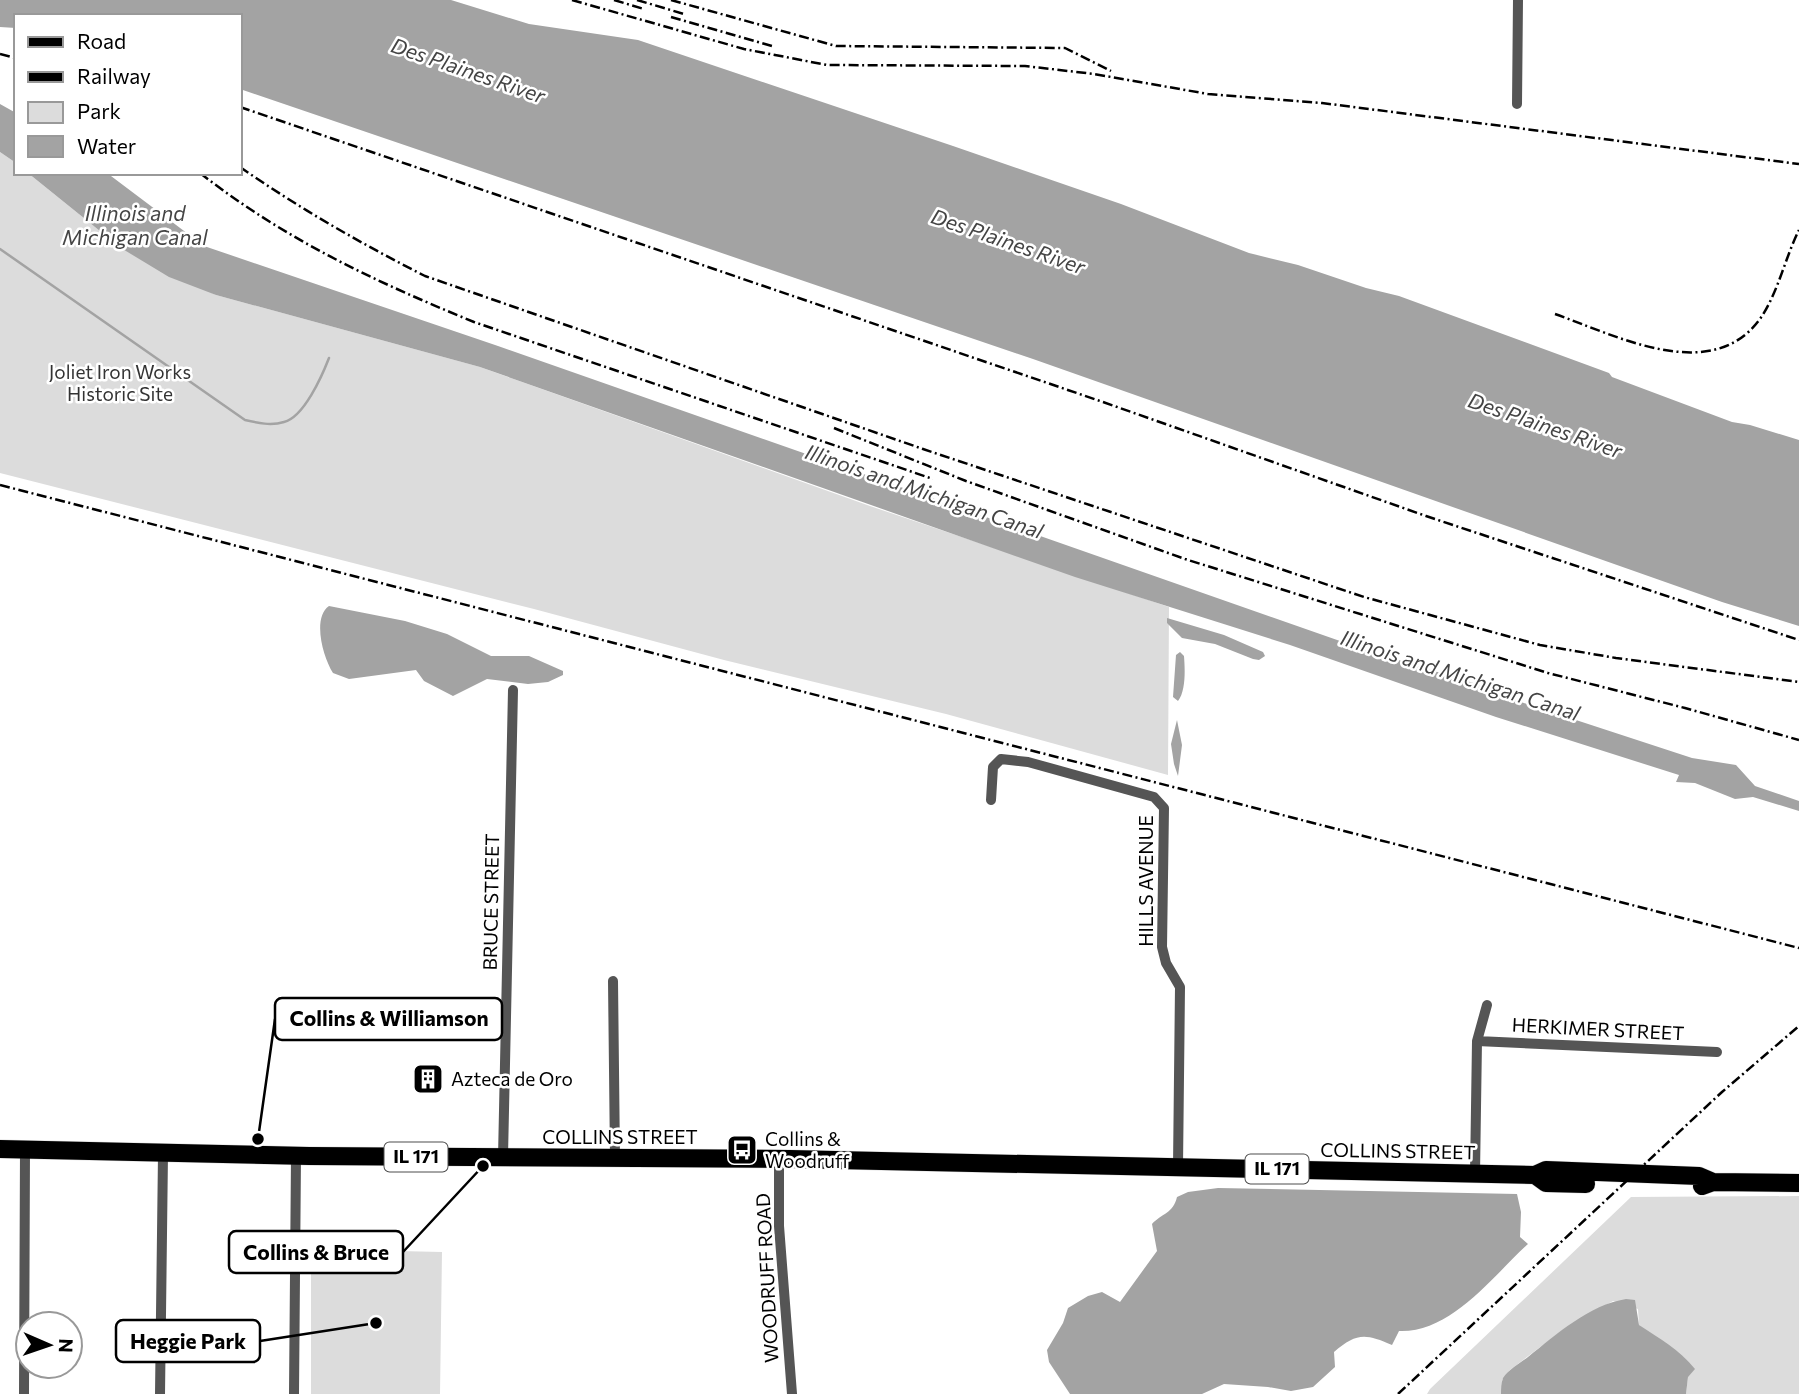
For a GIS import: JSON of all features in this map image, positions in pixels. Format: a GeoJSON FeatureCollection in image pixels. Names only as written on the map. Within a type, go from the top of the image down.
{"type":"FeatureCollection","features":[{"type":"Feature","properties":{"kind":"main road","name":"COLLINS STREET"},"geometry":{"type":"LineString","coordinates":[[0,1149],[296,1156],[779,1159],[1535,1175],[1546,1170],[1699,1176],[1713,1182],[1799,1184]]}},
{"type":"Feature","properties":{"kind":"street"},"geometry":{"type":"LineString","coordinates":[[1517,104],[1518,0]]}},
{"type":"Feature","properties":{"kind":"street","name":"BRUCE STREET"},"geometry":{"type":"LineString","coordinates":[[503,1157],[513,690]]}},
{"type":"Feature","properties":{"kind":"street","name":"HILLS AVENUE"},"geometry":{"type":"LineString","coordinates":[[991,800],[993,767],[1001,759],[1012,759],[1154,797],[1164,808],[1162,947],[1166,963],[1181,987],[1178,1167]]}},
{"type":"Feature","properties":{"kind":"street"},"geometry":{"type":"LineString","coordinates":[[613,981],[615,1158]]}},
{"type":"Feature","properties":{"kind":"street"},"geometry":{"type":"LineString","coordinates":[[1475,1174],[1477,1041],[1487,1005]]}},
{"type":"Feature","properties":{"kind":"street","name":"HERKIMER STREET"},"geometry":{"type":"LineString","coordinates":[[1477,1041],[1717,1052]]}},
{"type":"Feature","properties":{"kind":"street"},"geometry":{"type":"LineString","coordinates":[[24,1150],[24,1394]]}},
{"type":"Feature","properties":{"kind":"street"},"geometry":{"type":"LineString","coordinates":[[160,1394],[163,1154]]}},
{"type":"Feature","properties":{"kind":"street"},"geometry":{"type":"LineString","coordinates":[[294,1394],[296,1156]]}},
{"type":"Feature","properties":{"kind":"street","name":"WOODRUFF ROAD"},"geometry":{"type":"LineString","coordinates":[[779,1159],[779,1226],[792,1394]]}},
{"type":"Feature","properties":{"kind":"green space","name":"Joliet Iron Works Historic Site"},"geometry":{"type":"Polygon","coordinates":[[[0,152],[14,162],[14,175],[30,175],[121,248],[216,295],[480,367],[870,506],[1169,607],[1168,775],[946,714],[724,660],[0,473],[0,152]]]}},
{"type":"Feature","properties":{"kind":"green space"},"geometry":{"type":"Polygon","coordinates":[[[1799,1196],[1799,1394],[1686,1394],[1688,1377],[1639,1325],[1638,1309],[1613,1301],[1564,1329],[1510,1370],[1502,1380],[1501,1394],[1427,1394],[1631,1197],[1799,1196]]]}},
{"type":"Feature","properties":{"kind":"green space"},"geometry":{"type":"Polygon","coordinates":[[[311,1249],[442,1252],[440,1394],[311,1394],[311,1249]]]}},
{"type":"Feature","properties":{"kind":"water","name":"Des Plaines River"},"geometry":{"type":"Polygon","coordinates":[[[0,0],[451,0],[529,24],[638,40],[1121,204],[1249,253],[1399,296],[1609,373],[1612,377],[1732,422],[1799,440],[1799,626],[1722,602],[1033,359],[242,90],[242,14],[14,14],[14,28],[0,27],[0,0]]]}},
{"type":"Feature","properties":{"kind":"water"},"geometry":{"type":"Polygon","coordinates":[[[0,104],[14,112],[14,162],[0,152],[0,104]]]}},
{"type":"Feature","properties":{"kind":"water","name":"Illinois and Michigan Canal"},"geometry":{"type":"Polygon","coordinates":[[[30,175],[110,175],[204,246],[498,346],[1360,648],[1483,686],[1521,702],[1692,758],[1736,765],[1755,786],[1799,801],[1799,811],[1753,797],[1735,799],[1695,783],[1676,782],[1679,775],[1496,717],[1290,645],[1075,577],[480,367],[216,295],[169,277],[121,248],[30,175]]]}},
{"type":"Feature","properties":{"kind":"water"},"geometry":{"type":"Polygon","coordinates":[[[329,606],[405,621],[447,634],[491,656],[529,656],[563,671],[563,675],[548,682],[528,684],[487,679],[453,696],[424,681],[416,670],[349,679],[333,673],[323,648],[321,619],[329,606]]]}},
{"type":"Feature","properties":{"kind":"water"},"geometry":{"type":"Polygon","coordinates":[[[1167,618],[1224,635],[1263,652],[1265,656],[1259,660],[1253,659],[1215,644],[1182,638],[1167,623],[1167,618]]]}},
{"type":"Feature","properties":{"kind":"water"},"geometry":{"type":"Polygon","coordinates":[[[1180,652],[1184,656],[1185,673],[1184,686],[1178,701],[1173,697],[1176,655],[1180,652]]]}},
{"type":"Feature","properties":{"kind":"water"},"geometry":{"type":"Polygon","coordinates":[[[1177,720],[1182,745],[1178,776],[1171,744],[1177,720]]]}},
{"type":"Feature","properties":{"kind":"water"},"geometry":{"type":"Polygon","coordinates":[[[1218,1188],[1517,1194],[1521,1212],[1520,1237],[1528,1244],[1470,1301],[1436,1323],[1399,1331],[1392,1345],[1368,1337],[1349,1341],[1334,1352],[1335,1367],[1313,1387],[1291,1391],[1224,1384],[1202,1394],[1070,1394],[1049,1362],[1047,1350],[1063,1323],[1068,1308],[1088,1296],[1102,1292],[1120,1302],[1157,1251],[1152,1224],[1170,1210],[1177,1197],[1188,1192],[1218,1188]]]}},
{"type":"Feature","properties":{"kind":"water"},"geometry":{"type":"Polygon","coordinates":[[[1626,1299],[1635,1300],[1639,1325],[1676,1350],[1695,1369],[1688,1377],[1686,1394],[1501,1394],[1502,1380],[1508,1372],[1562,1330],[1599,1307],[1626,1299]]]}},
{"type":"Feature","properties":{"kind":"waterway"},"geometry":{"type":"LineString","coordinates":[[0,249],[245,420],[274,424],[291,419],[311,395],[329,358]]}},
{"type":"Feature","properties":{"kind":"railway"},"geometry":{"type":"LineString","coordinates":[[572,0],[744,49],[827,65],[1025,66],[1094,74],[1208,94],[1322,103],[1799,164]]}},
{"type":"Feature","properties":{"kind":"railway"},"geometry":{"type":"LineString","coordinates":[[614,0],[644,9]]}},
{"type":"Feature","properties":{"kind":"railway"},"geometry":{"type":"LineString","coordinates":[[637,0],[684,14]]}},
{"type":"Feature","properties":{"kind":"railway"},"geometry":{"type":"LineString","coordinates":[[671,0],[836,46],[1065,48],[1111,71]]}},
{"type":"Feature","properties":{"kind":"railway"},"geometry":{"type":"LineString","coordinates":[[671,17],[772,46]]}},
{"type":"Feature","properties":{"kind":"railway"},"geometry":{"type":"LineString","coordinates":[[0,54],[14,58]]}},
{"type":"Feature","properties":{"kind":"railway"},"geometry":{"type":"LineString","coordinates":[[242,108],[1103,402],[1426,516],[1799,640]]}},
{"type":"Feature","properties":{"kind":"railway"},"geometry":{"type":"LineString","coordinates":[[242,168],[330,224],[425,276],[923,449],[1364,597],[1540,645],[1616,658],[1799,682]]}},
{"type":"Feature","properties":{"kind":"railway"},"geometry":{"type":"LineString","coordinates":[[203,175],[298,239],[366,275],[437,307],[933,479]]}},
{"type":"Feature","properties":{"kind":"railway"},"geometry":{"type":"LineString","coordinates":[[1555,314],[1662,350],[1689,352],[1716,349],[1740,339],[1760,319],[1772,298],[1799,230]]}},
{"type":"Feature","properties":{"kind":"railway"},"geometry":{"type":"LineString","coordinates":[[834,428],[966,481],[1185,559],[1548,673],[1799,740]]}},
{"type":"Feature","properties":{"kind":"railway"},"geometry":{"type":"LineString","coordinates":[[0,485],[1799,948]]}},
{"type":"Feature","properties":{"kind":"railway"},"geometry":{"type":"LineString","coordinates":[[1398,1394],[1722,1092],[1799,1026]]}},
{"type":"Feature","properties":{"kind":"place","name":"Azteca de Oro"},"geometry":{"type":"Point","coordinates":[428,1079]}},
{"type":"Feature","properties":{"kind":"place","name":"Collins & Williamson"},"geometry":{"type":"Point","coordinates":[258,1139]}},
{"type":"Feature","properties":{"kind":"place","name":"Collins & Woodruff"},"geometry":{"type":"Point","coordinates":[742,1150]}},
{"type":"Feature","properties":{"kind":"place","name":"Collins & Bruce"},"geometry":{"type":"Point","coordinates":[483,1166]}},
{"type":"Feature","properties":{"kind":"place","name":"Heggie Park"},"geometry":{"type":"Point","coordinates":[376,1323]}}]}
